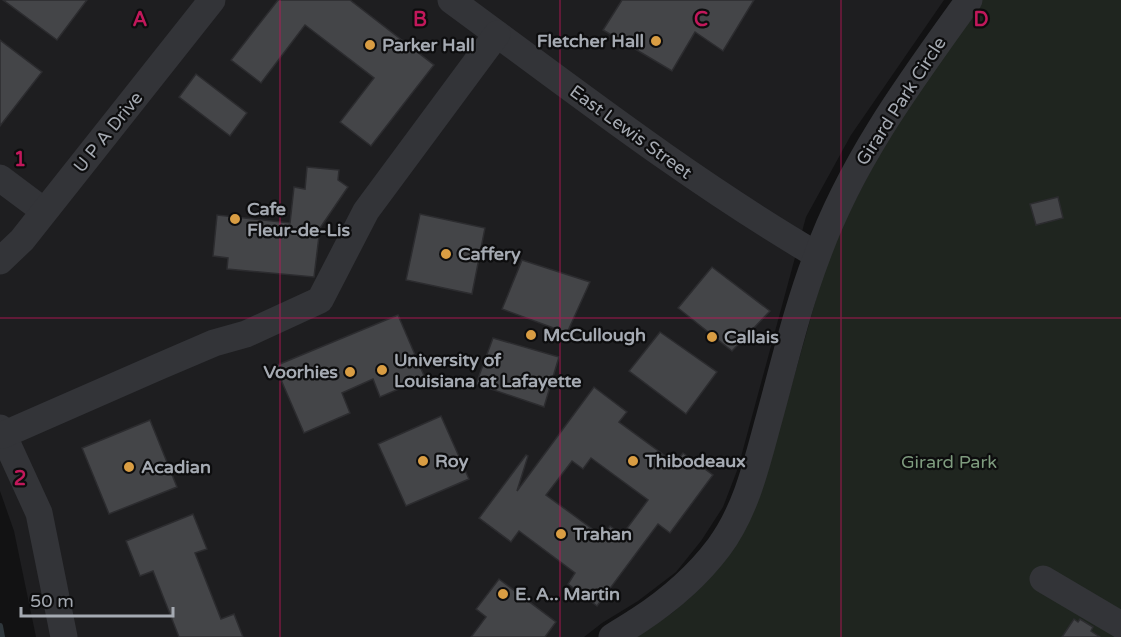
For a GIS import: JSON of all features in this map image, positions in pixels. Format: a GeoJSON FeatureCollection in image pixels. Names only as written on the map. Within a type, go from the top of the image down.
{"type":"FeatureCollection","features":[{"type":"Feature","properties":{"kind":"street","name":"U P A Drive"},"geometry":{"type":"LineString","coordinates":[[3,254],[22,240],[212,0]]}},
{"type":"Feature","properties":{"kind":"street","name":"East Lewis Street"},"geometry":{"type":"LineString","coordinates":[[451,0],[692,175],[817,255]]}},
{"type":"Feature","properties":{"kind":"street","name":"Girard Park Circle"},"geometry":{"type":"LineString","coordinates":[[612,637],[640,620],[668,598],[694,574],[726,536],[745,498],[758,458],[817,255],[850,179],[876,133],[907,86],[969,0]]}},
{"type":"Feature","properties":{"kind":"street"},"geometry":{"type":"LineString","coordinates":[[64,637],[39,513],[2,431],[214,343],[246,333],[320,300],[366,211],[497,34]]}},
{"type":"Feature","properties":{"kind":"street"},"geometry":{"type":"LineString","coordinates":[[0,178],[44,212]]}},
{"type":"Feature","properties":{"kind":"street"},"geometry":{"type":"LineString","coordinates":[[1043,579],[1121,625]]}},
{"type":"Feature","properties":{"kind":"shaded area","name":"University of Louisiana at Lafayette"},"geometry":{"type":"Polygon","coordinates":[[[0,0],[944,0],[851,135],[806,217],[738,468],[723,507],[701,541],[676,572],[638,601],[584,637],[36,637],[14,531],[0,491],[0,0]]]}},
{"type":"Feature","properties":{"kind":"green space","name":"Girard Park"},"geometry":{"type":"Polygon","coordinates":[[[982,0],[1121,0],[1121,637],[636,637],[672,613],[693,595],[762,490],[831,246],[896,123],[982,0]]]}},
{"type":"Feature","properties":{"kind":"building"},"geometry":{"type":"Polygon","coordinates":[[[3,0],[87,0],[57,40],[3,0]]]}},
{"type":"Feature","properties":{"kind":"building"},"geometry":{"type":"Polygon","coordinates":[[[278,0],[350,0],[434,65],[371,146],[340,122],[374,78],[305,25],[261,83],[231,60],[278,0]]]}},
{"type":"Feature","properties":{"kind":"building","name":"Fletcher Hall"},"geometry":{"type":"Polygon","coordinates":[[[622,0],[754,0],[723,51],[695,32],[672,71],[603,30],[622,0]]]}},
{"type":"Feature","properties":{"kind":"building"},"geometry":{"type":"Polygon","coordinates":[[[0,40],[42,72],[0,126],[0,40]]]}},
{"type":"Feature","properties":{"kind":"building"},"geometry":{"type":"Polygon","coordinates":[[[196,74],[247,113],[230,136],[179,97],[196,74]]]}},
{"type":"Feature","properties":{"kind":"building","name":"Cafe Fleur-de-Lis"},"geometry":{"type":"Polygon","coordinates":[[[307,167],[339,170],[338,180],[348,187],[320,228],[314,277],[227,269],[228,258],[213,256],[217,215],[290,223],[294,187],[305,189],[307,167]]]}},
{"type":"Feature","properties":{"kind":"building"},"geometry":{"type":"Polygon","coordinates":[[[1058,197],[1063,218],[1036,225],[1030,204],[1058,197]]]}},
{"type":"Feature","properties":{"kind":"building","name":"Caffery"},"geometry":{"type":"Polygon","coordinates":[[[420,214],[485,228],[472,294],[406,280],[420,214]]]}},
{"type":"Feature","properties":{"kind":"building"},"geometry":{"type":"Polygon","coordinates":[[[522,260],[590,282],[567,333],[502,309],[522,260]]]}},
{"type":"Feature","properties":{"kind":"building"},"geometry":{"type":"Polygon","coordinates":[[[712,267],[770,311],[732,351],[678,308],[712,267]]]}},
{"type":"Feature","properties":{"kind":"building","name":"Voorhies"},"geometry":{"type":"Polygon","coordinates":[[[398,315],[425,378],[380,397],[373,379],[342,393],[350,413],[304,433],[275,366],[398,315]]]}},
{"type":"Feature","properties":{"kind":"building"},"geometry":{"type":"Polygon","coordinates":[[[660,332],[717,372],[686,414],[629,371],[660,332]]]}},
{"type":"Feature","properties":{"kind":"building"},"geometry":{"type":"Polygon","coordinates":[[[493,338],[559,357],[544,407],[476,384],[493,338]]]}},
{"type":"Feature","properties":{"kind":"building"},"geometry":{"type":"Polygon","coordinates":[[[594,387],[627,412],[619,422],[675,463],[683,453],[713,475],[670,533],[658,524],[597,606],[568,584],[575,573],[519,531],[511,542],[479,518],[526,455],[528,456],[517,491],[594,387]],[[591,458],[583,469],[572,461],[546,495],[602,536],[610,526],[622,535],[648,500],[591,458]]]}},
{"type":"Feature","properties":{"kind":"building","name":"Roy"},"geometry":{"type":"Polygon","coordinates":[[[441,416],[469,479],[406,506],[378,444],[441,416]]]}},
{"type":"Feature","properties":{"kind":"building","name":"Acadian"},"geometry":{"type":"Polygon","coordinates":[[[150,420],[177,487],[109,514],[82,448],[150,420]]]}},
{"type":"Feature","properties":{"kind":"building"},"geometry":{"type":"Polygon","coordinates":[[[193,514],[207,549],[195,553],[221,619],[234,614],[243,637],[179,637],[153,571],[140,576],[126,541],[193,514]]]}},
{"type":"Feature","properties":{"kind":"building","name":"E. A.. Martin"},"geometry":{"type":"Polygon","coordinates":[[[499,579],[556,622],[545,637],[471,637],[486,617],[476,609],[499,579]]]}},
{"type":"Feature","properties":{"kind":"building"},"geometry":{"type":"Polygon","coordinates":[[[1074,619],[1078,622],[1080,619],[1093,627],[1091,631],[1100,637],[1062,637],[1074,619]]]}},
{"type":"Feature","properties":{"kind":"waterway"},"geometry":{"type":"LineString","coordinates":[[0,626],[2,637]]}},
{"type":"Feature","properties":{"kind":"place","name":"Fletcher Hall"},"geometry":{"type":"Point","coordinates":[656,41]}},
{"type":"Feature","properties":{"kind":"place","name":"Parker Hall"},"geometry":{"type":"Point","coordinates":[370,45]}},
{"type":"Feature","properties":{"kind":"place","name":"Cafe Fleur-de-Lis"},"geometry":{"type":"Point","coordinates":[235,219]}},
{"type":"Feature","properties":{"kind":"place","name":"Caffery"},"geometry":{"type":"Point","coordinates":[446,254]}},
{"type":"Feature","properties":{"kind":"place","name":"McCullough"},"geometry":{"type":"Point","coordinates":[531,335]}},
{"type":"Feature","properties":{"kind":"place","name":"Callais"},"geometry":{"type":"Point","coordinates":[712,337]}},
{"type":"Feature","properties":{"kind":"place","name":"University of Louisiana at Lafayette"},"geometry":{"type":"Point","coordinates":[382,370]}},
{"type":"Feature","properties":{"kind":"place","name":"Voorhies"},"geometry":{"type":"Point","coordinates":[350,372]}},
{"type":"Feature","properties":{"kind":"place","name":"Roy"},"geometry":{"type":"Point","coordinates":[423,461]}},
{"type":"Feature","properties":{"kind":"place","name":"Thibodeaux"},"geometry":{"type":"Point","coordinates":[633,461]}},
{"type":"Feature","properties":{"kind":"place","name":"Acadian"},"geometry":{"type":"Point","coordinates":[129,467]}},
{"type":"Feature","properties":{"kind":"place","name":"Trahan"},"geometry":{"type":"Point","coordinates":[561,534]}},
{"type":"Feature","properties":{"kind":"place","name":"E. A.. Martin"},"geometry":{"type":"Point","coordinates":[503,594]}}]}
